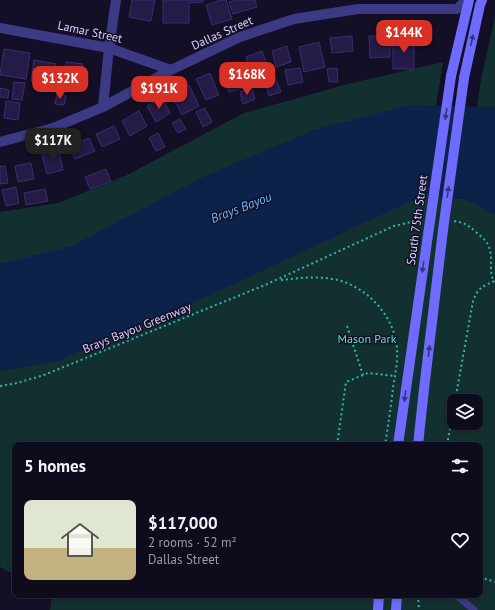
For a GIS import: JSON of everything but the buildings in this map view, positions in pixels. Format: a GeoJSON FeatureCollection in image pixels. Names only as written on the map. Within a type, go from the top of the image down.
{"type":"FeatureCollection","features":[{"type":"Feature","properties":{"kind":"main road","name":"South 75th Street"},"geometry":{"type":"LineString","coordinates":[[398,442],[427,224],[451,76],[467,0]]}},
{"type":"Feature","properties":{"kind":"main road"},"geometry":{"type":"LineString","coordinates":[[418,442],[443,230],[464,78],[482,0]]}},
{"type":"Feature","properties":{"kind":"main road"},"geometry":{"type":"LineString","coordinates":[[378,610],[380,598]]}},
{"type":"Feature","properties":{"kind":"main road"},"geometry":{"type":"LineString","coordinates":[[396,610],[397,598]]}},
{"type":"Feature","properties":{"kind":"street"},"geometry":{"type":"LineString","coordinates":[[103,107],[108,48],[116,0]]}},
{"type":"Feature","properties":{"kind":"street","name":"Dallas Street"},"geometry":{"type":"LineString","coordinates":[[0,142],[52,128],[103,107],[171,70],[240,37],[294,19],[358,9],[457,9],[467,0]]}},
{"type":"Feature","properties":{"kind":"street","name":"Lamar Street"},"geometry":{"type":"LineString","coordinates":[[0,28],[108,48],[171,70]]}},
{"type":"Feature","properties":{"kind":"lane"},"geometry":{"type":"LineString","coordinates":[[460,598],[474,610]]}},
{"type":"Feature","properties":{"kind":"path","name":"Brays Bayou Greenway"},"geometry":{"type":"LineString","coordinates":[[0,386],[17,384],[44,375],[278,280],[394,226],[420,220],[427,224]]}},
{"type":"Feature","properties":{"kind":"path"},"geometry":{"type":"LineString","coordinates":[[451,221],[464,222],[488,244],[492,259],[491,276],[495,281],[483,286],[477,292],[473,301],[456,394]]}},
{"type":"Feature","properties":{"kind":"path","name":"Brays Bayou Greenway"},"geometry":{"type":"LineString","coordinates":[[278,280],[311,277],[332,278],[346,282],[375,302],[391,324],[397,348],[395,376],[385,442]]}},
{"type":"Feature","properties":{"kind":"path"},"geometry":{"type":"LineString","coordinates":[[347,326],[363,375]]}},
{"type":"Feature","properties":{"kind":"path"},"geometry":{"type":"LineString","coordinates":[[337,442],[346,382],[371,373],[395,376]]}},
{"type":"Feature","properties":{"kind":"path"},"geometry":{"type":"LineString","coordinates":[[448,442],[450,430]]}},
{"type":"Feature","properties":{"kind":"path"},"geometry":{"type":"LineString","coordinates":[[483,578],[495,582]]}},
{"type":"Feature","properties":{"kind":"path"},"geometry":{"type":"LineString","coordinates":[[418,598],[418,610]]}},
{"type":"Feature","properties":{"kind":"green space","name":"Mason Park"},"geometry":{"type":"Polygon","coordinates":[[[495,17],[495,610],[50,610],[52,598],[483,598],[483,442],[12,442],[12,573],[0,567],[0,212],[58,203],[127,175],[244,113],[348,84],[443,62],[436,106],[417,197],[464,199],[481,79],[495,17]]]}},
{"type":"Feature","properties":{"kind":"water","name":"Brays Bayou"},"geometry":{"type":"Polygon","coordinates":[[[411,105],[495,107],[495,215],[465,199],[417,198],[213,294],[58,361],[0,371],[0,264],[72,246],[203,177],[314,130],[411,105]]]}}]}
